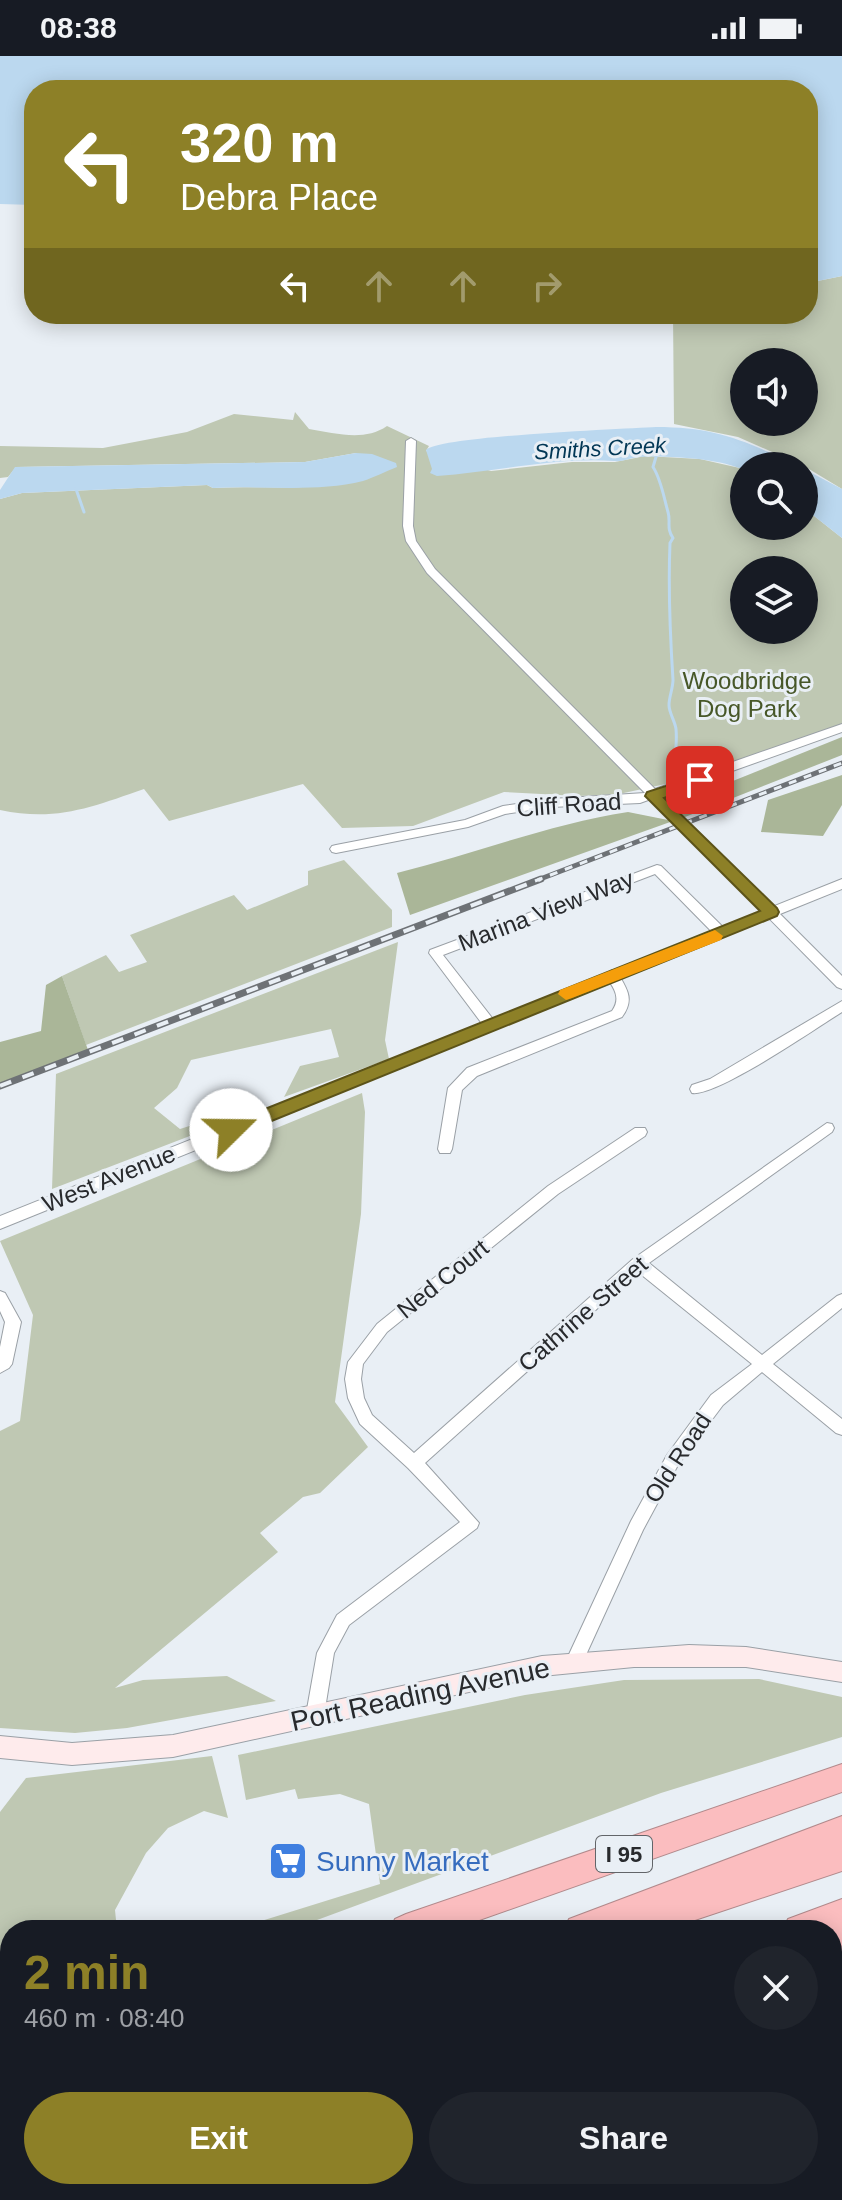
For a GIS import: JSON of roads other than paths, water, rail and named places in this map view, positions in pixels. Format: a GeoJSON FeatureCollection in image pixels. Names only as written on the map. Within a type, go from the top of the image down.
{"type":"FeatureCollection","features":[{"type":"Feature","properties":{"kind":"highway","name":"I 95"},"geometry":{"type":"LineString","coordinates":[[435,1920],[842,1778]]}},
{"type":"Feature","properties":{"kind":"highway"},"geometry":{"type":"LineString","coordinates":[[606,1920],[842,1831]]}},
{"type":"Feature","properties":{"kind":"highway"},"geometry":{"type":"LineString","coordinates":[[650,1920],[842,1856]]}},
{"type":"Feature","properties":{"kind":"main road","name":"Port Reading Avenue"},"geometry":{"type":"LineString","coordinates":[[0,1747],[72,1754],[173,1746],[542,1666],[574,1663],[689,1655],[746,1657],[842,1672]]}},
{"type":"Feature","properties":{"kind":"street"},"geometry":{"type":"LineString","coordinates":[[411,441],[408,526],[411,541],[431,571],[842,984]]}},
{"type":"Feature","properties":{"kind":"street","name":"Cliff Road"},"geometry":{"type":"LineString","coordinates":[[336,849],[468,823],[503,810],[551,803],[617,802],[653,796],[842,728]]}},
{"type":"Feature","properties":{"kind":"street","name":"Marina View Way"},"geometry":{"type":"LineString","coordinates":[[491,1026],[435,953],[657,869],[721,933]]}},
{"type":"Feature","properties":{"kind":"street","name":"West Avenue"},"geometry":{"type":"LineString","coordinates":[[0,1223],[842,884]]}},
{"type":"Feature","properties":{"kind":"street"},"geometry":{"type":"LineString","coordinates":[[445,1149],[455,1088],[459,1082],[472,1072],[617,1014],[626,1003],[626,998],[612,975]]}},
{"type":"Feature","properties":{"kind":"street"},"geometry":{"type":"LineString","coordinates":[[697,1089],[715,1083],[842,1006]]}},
{"type":"Feature","properties":{"kind":"street","name":"Cathrine Street"},"geometry":{"type":"LineString","coordinates":[[414,1463],[638,1263],[827,1128]]}},
{"type":"Feature","properties":{"kind":"street","name":"Ned Court"},"geometry":{"type":"LineString","coordinates":[[414,1463],[366,1419],[356,1398],[353,1379],[356,1362],[367,1344],[382,1328],[553,1190],[640,1132]]}},
{"type":"Feature","properties":{"kind":"street"},"geometry":{"type":"LineString","coordinates":[[638,1263],[842,1428]]}},
{"type":"Feature","properties":{"kind":"street"},"geometry":{"type":"LineString","coordinates":[[0,1297],[13,1322],[4,1364],[0,1367]]}},
{"type":"Feature","properties":{"kind":"street","name":"Old Road"},"geometry":{"type":"LineString","coordinates":[[574,1663],[654,1491],[706,1412],[842,1300]]}},
{"type":"Feature","properties":{"kind":"street"},"geometry":{"type":"LineString","coordinates":[[315,1715],[325,1650],[343,1620],[471,1523],[414,1463]]}},
{"type":"Feature","properties":{"kind":"water"},"geometry":{"type":"Polygon","coordinates":[[[0,56],[842,56],[842,276],[818,281],[818,80],[24,80],[24,205],[0,204],[0,56]]]}},
{"type":"Feature","properties":{"kind":"water","name":"Smiths Creek"},"geometry":{"type":"Polygon","coordinates":[[[656,427],[696,430],[730,437],[769,452],[730,452],[730,465],[706,460],[648,456],[617,461],[548,463],[437,476],[430,473],[432,469],[426,450],[439,445],[572,431],[656,427]]]}},
{"type":"Feature","properties":{"kind":"water"},"geometry":{"type":"Polygon","coordinates":[[[356,453],[372,454],[396,463],[397,467],[363,481],[326,487],[213,488],[207,485],[22,493],[0,499],[0,490],[15,467],[305,462],[356,453]]]}},
{"type":"Feature","properties":{"kind":"water"},"geometry":{"type":"Polygon","coordinates":[[[818,476],[842,489],[842,538],[818,519],[818,476]]]}},
{"type":"Feature","properties":{"kind":"waterway","name":"Smiths Creek"},"geometry":{"type":"LineString","coordinates":[[656,457],[653,467],[662,489],[673,538],[670,543],[669,578],[673,680],[669,705],[676,729],[676,757],[682,777]]}},
{"type":"Feature","properties":{"kind":"waterway"},"geometry":{"type":"LineString","coordinates":[[76,489],[84,512]]}},
{"type":"Feature","properties":{"kind":"railway"},"geometry":{"type":"LineString","coordinates":[[535,881],[842,763]]}},
{"type":"Feature","properties":{"kind":"railway"},"geometry":{"type":"LineString","coordinates":[[0,1086],[541,879]]}},
{"type":"Feature","properties":{"kind":"place","name":"Sunny Market"},"geometry":{"type":"Point","coordinates":[288,1861]}},
{"type":"Feature","properties":{"kind":"park label","name":"Woodbridge Dog Park"},"geometry":{"type":"Point","coordinates":[747,695]}}]}
